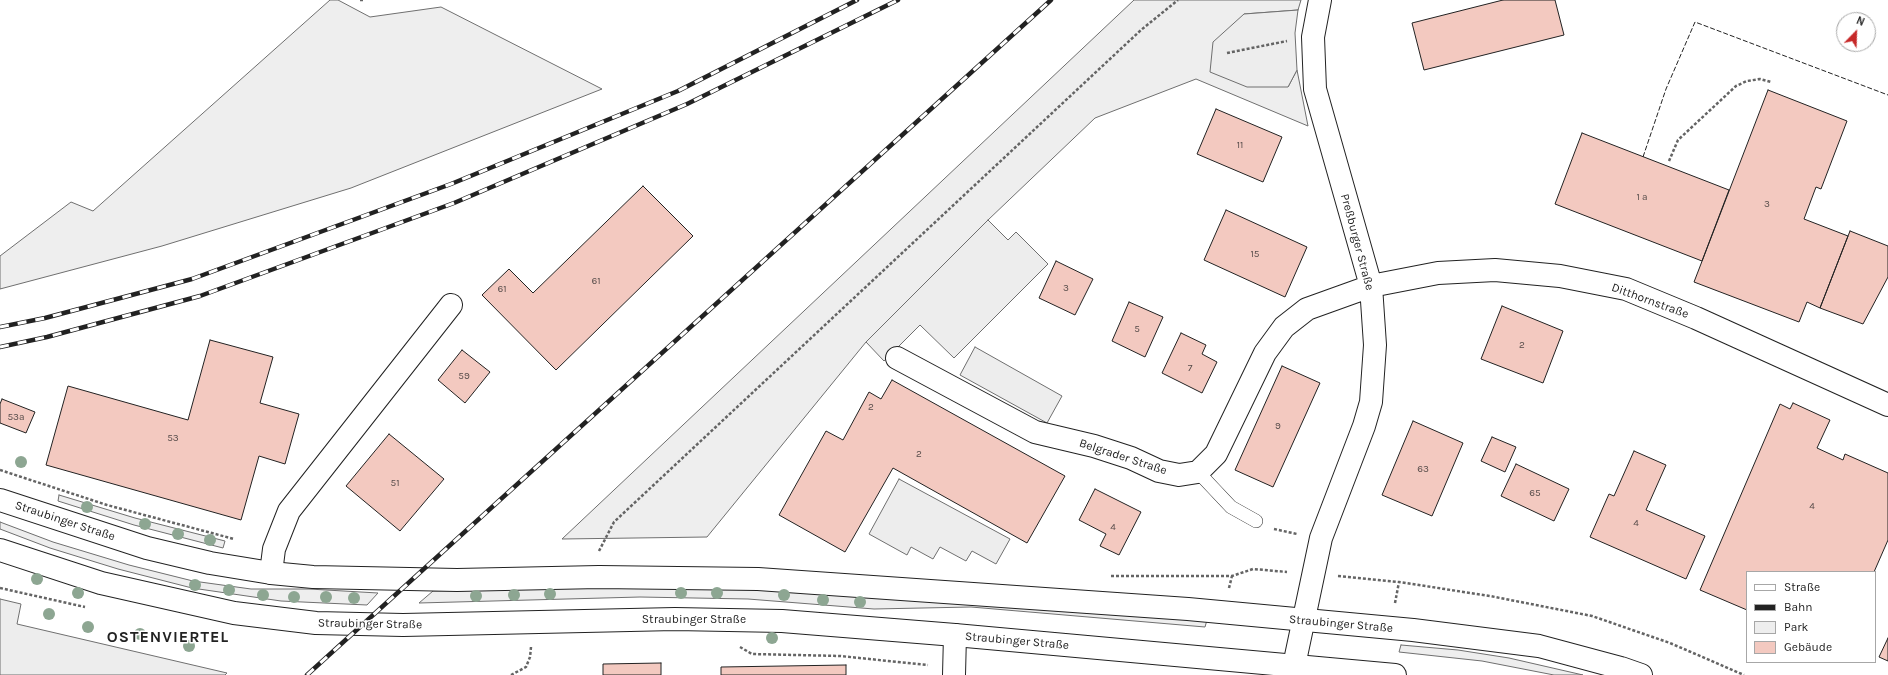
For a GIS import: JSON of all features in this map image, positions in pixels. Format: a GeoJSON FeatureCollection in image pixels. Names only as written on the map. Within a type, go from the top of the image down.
{"type":"FeatureCollection","features":[{"type":"Feature","properties":{"kind":"main road","name":"Preßburger Straße"},"geometry":{"type":"LineString","coordinates":[[1293,671],[1321,538],[1364,426],[1371,402],[1375,345],[1371,286],[1315,89],[1313,37],[1320,0]]}},
{"type":"Feature","properties":{"kind":"main road","name":"Ditthornstraße"},"geometry":{"type":"LineString","coordinates":[[1371,286],[1438,273],[1495,270],[1560,276],[1626,289],[1690,315],[1888,405]]}},
{"type":"Feature","properties":{"kind":"main road"},"geometry":{"type":"LineString","coordinates":[[1198,472],[1216,454],[1265,353],[1284,327],[1307,309],[1371,286]]}},
{"type":"Feature","properties":{"kind":"main road"},"geometry":{"type":"LineString","coordinates":[[270,573],[274,549],[289,511],[451,305]]}},
{"type":"Feature","properties":{"kind":"main road","name":"Belgrader Straße"},"geometry":{"type":"LineString","coordinates":[[897,358],[1035,432],[1131,458],[1159,470],[1179,475],[1198,472]]}},
{"type":"Feature","properties":{"kind":"main road","name":"Straubinger Straße"},"geometry":{"type":"LineString","coordinates":[[0,500],[147,548],[210,563],[270,573],[313,577],[457,580],[599,577],[758,579],[1188,609],[1303,621],[1413,630],[1539,646],[1621,668],[1641,675]]}},
{"type":"Feature","properties":{"kind":"main road","name":"Straubinger Straße"},"geometry":{"type":"LineString","coordinates":[[0,550],[101,583],[234,613],[316,623],[403,625],[675,619],[767,621],[955,635],[1293,671],[1395,675]]}},
{"type":"Feature","properties":{"kind":"main road"},"geometry":{"type":"LineString","coordinates":[[954,675],[955,635]]}},
{"type":"Feature","properties":{"kind":"lane"},"geometry":{"type":"LineString","coordinates":[[1198,472],[1231,507],[1256,521]]}},
{"type":"Feature","properties":{"kind":"path"},"geometry":{"type":"LineString","coordinates":[[598,553],[614,522],[1141,30],[1178,0]]}},
{"type":"Feature","properties":{"kind":"path"},"geometry":{"type":"LineString","coordinates":[[1227,53],[1313,37]]}},
{"type":"Feature","properties":{"kind":"path"},"geometry":{"type":"LineString","coordinates":[[1670,161],[1678,140],[1736,86],[1747,81],[1760,79],[1771,82]]}},
{"type":"Feature","properties":{"kind":"path"},"geometry":{"type":"LineString","coordinates":[[1256,521],[1268,528],[1321,538]]}},
{"type":"Feature","properties":{"kind":"path"},"geometry":{"type":"LineString","coordinates":[[1314,574],[1399,582],[1482,594],[1592,616],[1670,643],[1744,675]]}},
{"type":"Feature","properties":{"kind":"path"},"geometry":{"type":"LineString","coordinates":[[511,675],[526,667],[530,657],[532,643]]}},
{"type":"Feature","properties":{"kind":"green space"},"geometry":{"type":"Polygon","coordinates":[[[330,0],[338,0],[370,17],[441,7],[602,89],[351,188],[162,246],[0,289],[0,256],[71,202],[93,211],[330,0]]]}},
{"type":"Feature","properties":{"kind":"green space"},"geometry":{"type":"Polygon","coordinates":[[[1134,0],[1301,0],[1298,10],[1244,14],[1288,87],[1297,70],[1308,126],[1196,79],[1095,118],[988,220],[866,342],[707,537],[562,539],[1134,0]]]}},
{"type":"Feature","properties":{"kind":"green space"},"geometry":{"type":"Polygon","coordinates":[[[59,495],[135,518],[225,541],[223,548],[134,525],[58,501],[59,495]]]}},
{"type":"Feature","properties":{"kind":"green space"},"geometry":{"type":"Polygon","coordinates":[[[0,522],[53,542],[129,565],[193,581],[251,589],[309,589],[378,593],[367,605],[281,601],[192,588],[118,569],[50,548],[0,529],[0,522]]]}},
{"type":"Feature","properties":{"kind":"green space"},"geometry":{"type":"Polygon","coordinates":[[[621,587],[778,589],[1207,620],[1205,627],[971,607],[874,609],[748,599],[640,597],[419,603],[433,591],[621,587]]]}},
{"type":"Feature","properties":{"kind":"green space"},"geometry":{"type":"Polygon","coordinates":[[[1401,645],[1458,650],[1509,658],[1583,675],[1554,675],[1482,661],[1399,652],[1401,645]]]}},
{"type":"Feature","properties":{"kind":"shaded area"},"geometry":{"type":"Polygon","coordinates":[[[1298,10],[1295,33],[1297,70],[1288,87],[1247,87],[1210,72],[1213,42],[1244,14],[1298,10]]]}},
{"type":"Feature","properties":{"kind":"shaded area"},"geometry":{"type":"Polygon","coordinates":[[[988,220],[1008,240],[1016,232],[1048,264],[954,358],[920,325],[884,361],[866,342],[988,220]]]}},
{"type":"Feature","properties":{"kind":"shaded area"},"geometry":{"type":"Polygon","coordinates":[[[975,347],[1062,396],[1047,423],[960,375],[975,347]]]}},
{"type":"Feature","properties":{"kind":"shaded area"},"geometry":{"type":"Polygon","coordinates":[[[899,479],[1010,539],[996,564],[972,551],[966,561],[940,547],[933,559],[911,547],[907,555],[869,534],[899,479]]]}},
{"type":"Feature","properties":{"kind":"shaded area"},"geometry":{"type":"Polygon","coordinates":[[[0,599],[21,604],[17,624],[227,673],[225,675],[0,675],[0,599]]]}},
{"type":"Feature","properties":{"kind":"building"},"geometry":{"type":"Polygon","coordinates":[[[1503,0],[1555,0],[1564,35],[1424,70],[1412,23],[1503,0]]]}},
{"type":"Feature","properties":{"kind":"building"},"geometry":{"type":"Polygon","coordinates":[[[1768,90],[1847,121],[1821,189],[1816,187],[1804,219],[1848,236],[1820,308],[1807,302],[1799,322],[1694,282],[1768,90]]]}},
{"type":"Feature","properties":{"kind":"building"},"geometry":{"type":"Polygon","coordinates":[[[1216,109],[1282,137],[1263,182],[1197,154],[1216,109]]]}},
{"type":"Feature","properties":{"kind":"building"},"geometry":{"type":"Polygon","coordinates":[[[1582,133],[1729,190],[1702,261],[1555,204],[1582,133]]]}},
{"type":"Feature","properties":{"kind":"building"},"geometry":{"type":"Polygon","coordinates":[[[643,186],[693,236],[556,370],[482,295],[509,269],[533,293],[643,186]]]}},
{"type":"Feature","properties":{"kind":"building"},"geometry":{"type":"Polygon","coordinates":[[[1226,210],[1307,247],[1285,297],[1204,260],[1226,210]]]}},
{"type":"Feature","properties":{"kind":"building"},"geometry":{"type":"Polygon","coordinates":[[[1850,231],[1888,246],[1888,277],[1863,324],[1820,308],[1850,231]]]}},
{"type":"Feature","properties":{"kind":"building"},"geometry":{"type":"Polygon","coordinates":[[[1056,261],[1093,279],[1075,315],[1039,298],[1056,261]]]}},
{"type":"Feature","properties":{"kind":"building"},"geometry":{"type":"Polygon","coordinates":[[[1129,302],[1163,317],[1145,357],[1112,341],[1129,302]]]}},
{"type":"Feature","properties":{"kind":"building"},"geometry":{"type":"Polygon","coordinates":[[[1502,306],[1563,331],[1543,383],[1481,359],[1502,306]]]}},
{"type":"Feature","properties":{"kind":"building"},"geometry":{"type":"Polygon","coordinates":[[[1181,333],[1206,345],[1202,354],[1217,362],[1202,393],[1162,373],[1181,333]]]}},
{"type":"Feature","properties":{"kind":"building"},"geometry":{"type":"Polygon","coordinates":[[[210,340],[273,357],[260,403],[299,414],[285,464],[259,456],[241,520],[46,465],[68,386],[188,420],[210,340]]]}},
{"type":"Feature","properties":{"kind":"building"},"geometry":{"type":"Polygon","coordinates":[[[462,350],[490,372],[465,403],[438,380],[462,350]]]}},
{"type":"Feature","properties":{"kind":"building"},"geometry":{"type":"Polygon","coordinates":[[[1282,366],[1320,383],[1273,487],[1235,470],[1282,366]]]}},
{"type":"Feature","properties":{"kind":"building"},"geometry":{"type":"Polygon","coordinates":[[[892,380],[1065,476],[1027,543],[893,468],[845,552],[779,515],[826,431],[843,440],[869,392],[881,399],[892,380]]]}},
{"type":"Feature","properties":{"kind":"building"},"geometry":{"type":"Polygon","coordinates":[[[2,399],[35,412],[26,433],[0,423],[0,404],[2,399]]]}},
{"type":"Feature","properties":{"kind":"building"},"geometry":{"type":"Polygon","coordinates":[[[1793,403],[1830,420],[1817,448],[1843,460],[1845,454],[1888,473],[1888,540],[1874,571],[1746,571],[1746,610],[1700,590],[1780,404],[1790,409],[1793,403]]]}},
{"type":"Feature","properties":{"kind":"building"},"geometry":{"type":"Polygon","coordinates":[[[1413,421],[1463,443],[1432,516],[1382,495],[1413,421]]]}},
{"type":"Feature","properties":{"kind":"building"},"geometry":{"type":"Polygon","coordinates":[[[389,434],[444,479],[400,531],[346,486],[389,434]]]}},
{"type":"Feature","properties":{"kind":"building"},"geometry":{"type":"Polygon","coordinates":[[[1492,437],[1516,447],[1505,472],[1481,461],[1492,437]]]}},
{"type":"Feature","properties":{"kind":"building"},"geometry":{"type":"Polygon","coordinates":[[[1634,451],[1666,465],[1646,510],[1705,536],[1686,579],[1590,537],[1609,494],[1614,496],[1634,451]]]}},
{"type":"Feature","properties":{"kind":"building"},"geometry":{"type":"Polygon","coordinates":[[[1516,464],[1569,489],[1554,521],[1501,496],[1516,464]]]}},
{"type":"Feature","properties":{"kind":"building"},"geometry":{"type":"Polygon","coordinates":[[[1095,489],[1141,512],[1119,555],[1100,546],[1106,534],[1079,520],[1095,489]]]}},
{"type":"Feature","properties":{"kind":"building"},"geometry":{"type":"Polygon","coordinates":[[[1888,638],[1888,661],[1879,657],[1888,638]]]}},
{"type":"Feature","properties":{"kind":"building"},"geometry":{"type":"Polygon","coordinates":[[[661,663],[661,675],[603,675],[603,664],[661,663]]]}},
{"type":"Feature","properties":{"kind":"building"},"geometry":{"type":"Polygon","coordinates":[[[846,665],[846,675],[721,675],[721,667],[846,665]]]}},
{"type":"Feature","properties":{"kind":"railway"},"geometry":{"type":"LineString","coordinates":[[0,327],[45,318],[192,279],[451,184],[678,91],[857,0]]}},
{"type":"Feature","properties":{"kind":"railway"},"geometry":{"type":"LineString","coordinates":[[0,347],[47,337],[200,296],[454,203],[687,104],[898,0]]}},
{"type":"Feature","properties":{"kind":"railway"},"geometry":{"type":"LineString","coordinates":[[307,675],[1051,0]]}},
{"type":"Feature","properties":{"kind":"fence"},"geometry":{"type":"LineString","coordinates":[[1643,157],[1666,89],[1695,22],[1888,95]]}},
{"type":"Feature","properties":{"kind":"district","name":"OSTENVIERTEL"},"geometry":{"type":"Point","coordinates":[168,637]}}]}
